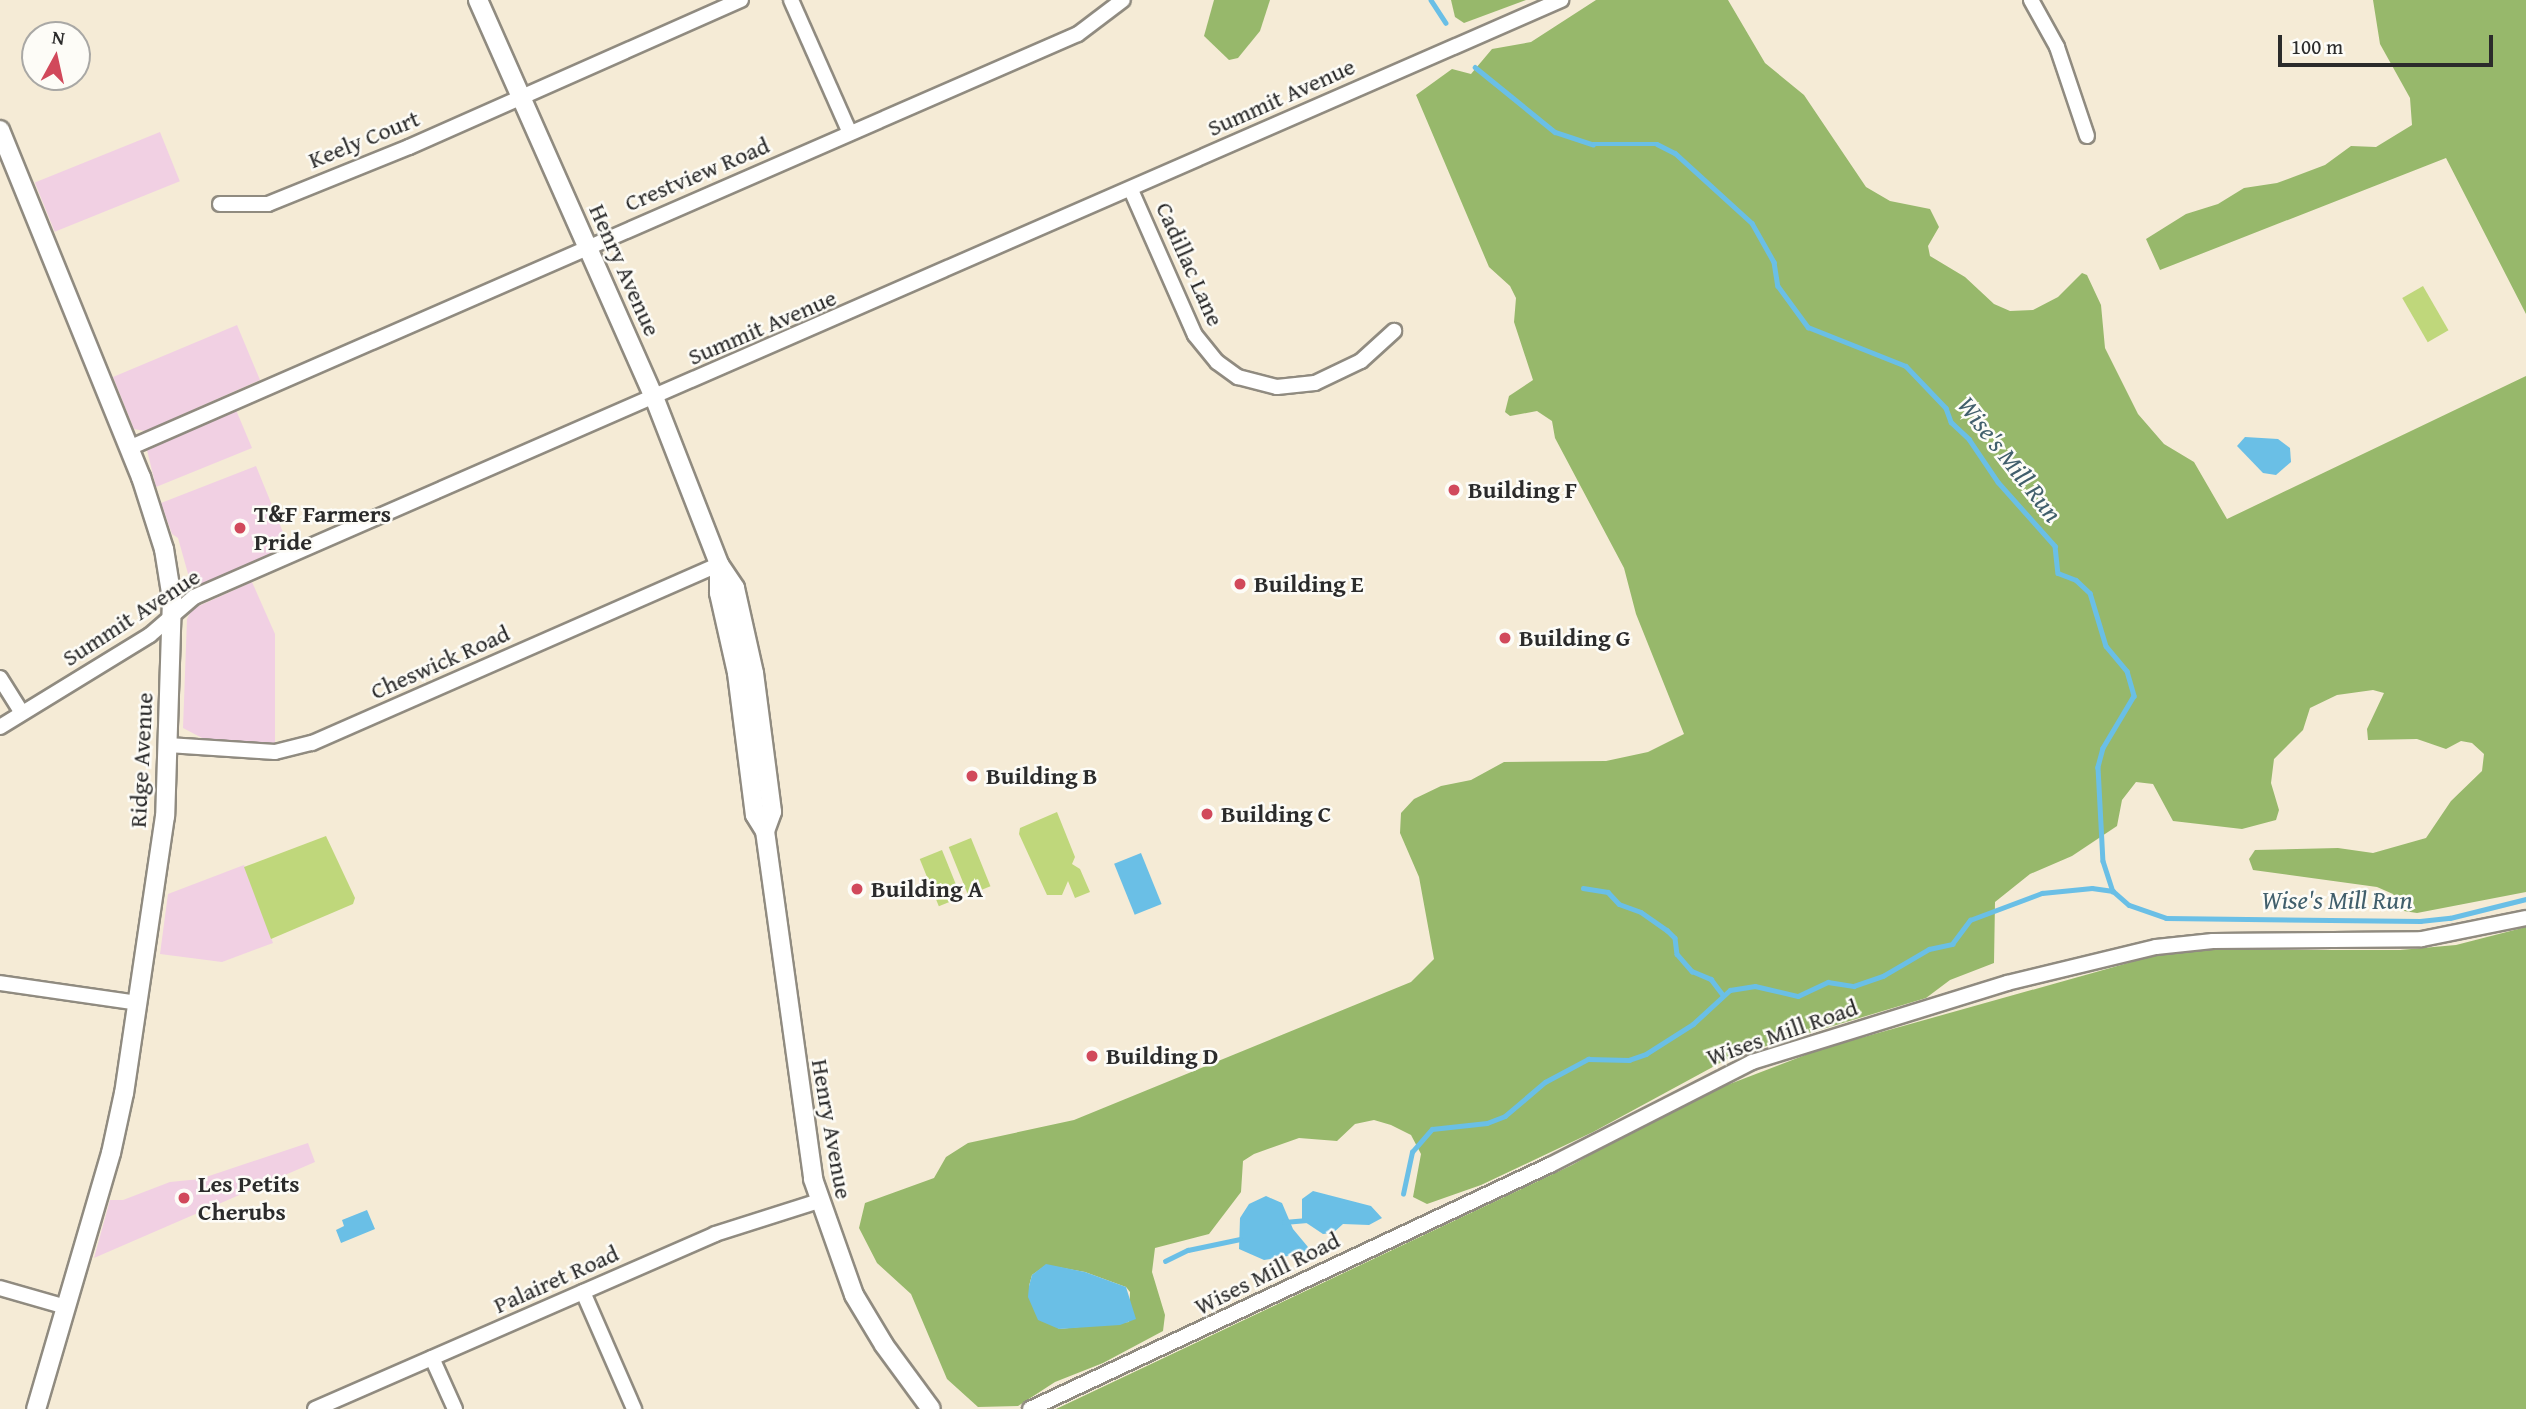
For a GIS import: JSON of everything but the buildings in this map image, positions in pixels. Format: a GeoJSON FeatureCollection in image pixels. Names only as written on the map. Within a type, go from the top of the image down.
{"type":"FeatureCollection","features":[{"type":"Feature","properties":{"kind":"main road","name":"Henry Avenue"},"geometry":{"type":"LineString","coordinates":[[478,0],[654,397],[719,564],[719,593],[737,673],[755,815],[765,831],[804,1140],[819,1201],[861,1307],[931,1409]]}},
{"type":"Feature","properties":{"kind":"main road","name":"Ridge Avenue"},"geometry":{"type":"LineString","coordinates":[[0,130],[129,448],[164,549],[172,617],[168,745],[160,860],[116,1135],[36,1409]]}},
{"type":"Feature","properties":{"kind":"street","name":"Keely Court"},"geometry":{"type":"LineString","coordinates":[[220,204],[268,204],[741,0]]}},
{"type":"Feature","properties":{"kind":"street"},"geometry":{"type":"LineString","coordinates":[[791,0],[850,133]]}},
{"type":"Feature","properties":{"kind":"street","name":"Crestview Road"},"geometry":{"type":"LineString","coordinates":[[129,448],[1078,34],[1102,20],[1123,0]]}},
{"type":"Feature","properties":{"kind":"street","name":"Summit Avenue"},"geometry":{"type":"LineString","coordinates":[[0,727],[138,644],[194,597],[1561,0]]}},
{"type":"Feature","properties":{"kind":"street"},"geometry":{"type":"LineString","coordinates":[[2031,0],[2057,47],[2087,136]]}},
{"type":"Feature","properties":{"kind":"street","name":"Cadillac Lane"},"geometry":{"type":"LineString","coordinates":[[1131,190],[1195,335],[1217,362],[1238,377],[1277,387],[1315,383],[1361,361],[1394,331]]}},
{"type":"Feature","properties":{"kind":"street","name":"Cheswick Road"},"geometry":{"type":"LineString","coordinates":[[168,745],[275,752],[312,743],[719,564]]}},
{"type":"Feature","properties":{"kind":"street"},"geometry":{"type":"LineString","coordinates":[[0,678],[22,713]]}},
{"type":"Feature","properties":{"kind":"street","name":"Wises Mill Road"},"geometry":{"type":"LineString","coordinates":[[1030,1409],[1550,1165],[1752,1062],[1996,986],[2165,945],[2422,939],[2526,918]]}},
{"type":"Feature","properties":{"kind":"street"},"geometry":{"type":"LineString","coordinates":[[0,983],[138,1003]]}},
{"type":"Feature","properties":{"kind":"street","name":"Palairet Road"},"geometry":{"type":"LineString","coordinates":[[315,1409],[723,1230],[819,1201]]}},
{"type":"Feature","properties":{"kind":"street"},"geometry":{"type":"LineString","coordinates":[[0,1288],[66,1307]]}},
{"type":"Feature","properties":{"kind":"street"},"geometry":{"type":"LineString","coordinates":[[583,1292],[634,1409]]}},
{"type":"Feature","properties":{"kind":"street"},"geometry":{"type":"LineString","coordinates":[[432,1358],[455,1409]]}},
{"type":"Feature","properties":{"kind":"shaded area"},"geometry":{"type":"Polygon","coordinates":[[[160,132],[180,181],[55,232],[35,183],[160,132]]]}},
{"type":"Feature","properties":{"kind":"shaded area"},"geometry":{"type":"Polygon","coordinates":[[[237,325],[260,380],[145,431],[134,429],[113,377],[237,325]]]}},
{"type":"Feature","properties":{"kind":"shaded area"},"geometry":{"type":"Polygon","coordinates":[[[236,410],[252,448],[156,487],[147,450],[236,410]]]}},
{"type":"Feature","properties":{"kind":"shaded area"},"geometry":{"type":"Polygon","coordinates":[[[256,466],[289,547],[192,588],[178,538],[172,534],[161,503],[256,466]]]}},
{"type":"Feature","properties":{"kind":"shaded area"},"geometry":{"type":"Polygon","coordinates":[[[252,582],[275,634],[275,743],[204,739],[183,728],[187,619],[192,609],[252,582]]]}},
{"type":"Feature","properties":{"kind":"shaded area"},"geometry":{"type":"Polygon","coordinates":[[[244,865],[273,943],[222,962],[160,954],[168,894],[244,865]]]}},
{"type":"Feature","properties":{"kind":"shaded area"},"geometry":{"type":"Polygon","coordinates":[[[308,1143],[315,1162],[94,1258],[110,1200],[123,1200],[170,1182],[200,1179],[308,1143]]]}},
{"type":"Feature","properties":{"kind":"green space"},"geometry":{"type":"Polygon","coordinates":[[[1214,0],[1270,0],[1260,31],[1238,58],[1229,60],[1204,36],[1214,0]]]}},
{"type":"Feature","properties":{"kind":"green space"},"geometry":{"type":"Polygon","coordinates":[[[1451,0],[1526,0],[1464,23],[1455,17],[1451,0]]]}},
{"type":"Feature","properties":{"kind":"green space"},"geometry":{"type":"Polygon","coordinates":[[[1596,0],[1728,0],[1765,63],[1804,95],[1866,187],[1890,201],[1930,209],[1939,227],[1928,246],[1930,256],[1965,277],[1994,304],[2010,311],[2033,310],[2058,297],[2082,273],[2087,275],[2101,305],[2105,348],[2138,414],[2164,444],[2194,462],[2227,519],[2526,376],[2526,892],[2417,913],[2404,911],[2393,894],[2377,887],[2253,870],[2249,859],[2255,850],[2338,848],[2373,853],[2426,838],[2451,801],[2482,771],[2484,754],[2472,743],[2461,741],[2446,749],[2417,739],[2368,740],[2367,729],[2384,693],[2373,690],[2337,695],[2310,708],[2303,730],[2274,759],[2271,783],[2279,810],[2276,820],[2242,829],[2173,821],[2153,784],[2136,782],[2122,800],[2117,826],[2072,856],[2030,874],[1995,902],[1994,963],[1950,980],[1926,998],[1733,1056],[1593,1132],[1481,1185],[1427,1204],[1413,1197],[1421,1154],[1411,1135],[1374,1120],[1355,1124],[1337,1141],[1299,1138],[1254,1154],[1243,1161],[1241,1192],[1209,1234],[1155,1248],[1152,1272],[1165,1315],[1163,1331],[1103,1363],[1055,1382],[1018,1406],[978,1407],[947,1379],[911,1294],[877,1263],[859,1228],[865,1203],[934,1178],[946,1157],[968,1143],[1074,1120],[1411,982],[1434,959],[1419,877],[1400,833],[1401,813],[1414,799],[1441,786],[1471,780],[1504,762],[1606,761],[1648,752],[1684,734],[1636,614],[1624,568],[1555,438],[1552,421],[1537,411],[1510,416],[1505,412],[1509,396],[1533,380],[1514,322],[1516,298],[1510,286],[1489,267],[1416,95],[1452,69],[1471,74],[1492,49],[1531,42],[1596,0]],[[1046,1265],[1032,1275],[1029,1286],[1059,1329],[1129,1322],[1130,1292],[1126,1287],[1085,1272],[1046,1265]]]}},
{"type":"Feature","properties":{"kind":"green space"},"geometry":{"type":"Polygon","coordinates":[[[2373,0],[2526,0],[2526,314],[2446,158],[2160,270],[2146,239],[2186,214],[2218,204],[2244,188],[2277,183],[2325,165],[2351,146],[2376,147],[2412,125],[2410,98],[2380,44],[2373,0]]]}},
{"type":"Feature","properties":{"kind":"green space"},"geometry":{"type":"Polygon","coordinates":[[[2423,286],[2448,330],[2428,342],[2402,298],[2423,286]]]}},
{"type":"Feature","properties":{"kind":"green space"},"geometry":{"type":"Polygon","coordinates":[[[1057,812],[1075,857],[1072,864],[1080,869],[1090,892],[1075,898],[1068,881],[1062,895],[1047,895],[1019,834],[1020,828],[1057,812]]]}},
{"type":"Feature","properties":{"kind":"green space"},"geometry":{"type":"Polygon","coordinates":[[[326,836],[355,898],[353,904],[271,939],[244,867],[326,836]]]}},
{"type":"Feature","properties":{"kind":"green space"},"geometry":{"type":"Polygon","coordinates":[[[971,838],[990,886],[968,895],[949,847],[971,838]]]}},
{"type":"Feature","properties":{"kind":"green space"},"geometry":{"type":"Polygon","coordinates":[[[942,850],[961,897],[939,906],[920,859],[942,850]]]}},
{"type":"Feature","properties":{"kind":"green space"},"geometry":{"type":"Polygon","coordinates":[[[2526,927],[2526,1409],[1056,1409],[1572,1165],[1688,1100],[1821,1049],[2153,956],[2187,950],[2400,950],[2456,945],[2526,927]]]}},
{"type":"Feature","properties":{"kind":"water"},"geometry":{"type":"Polygon","coordinates":[[[2245,437],[2278,439],[2290,448],[2291,462],[2276,475],[2263,473],[2237,446],[2245,437]]]}},
{"type":"Feature","properties":{"kind":"water"},"geometry":{"type":"Polygon","coordinates":[[[1141,853],[1162,904],[1135,915],[1114,864],[1141,853]]]}},
{"type":"Feature","properties":{"kind":"water"},"geometry":{"type":"Polygon","coordinates":[[[1313,1191],[1371,1206],[1382,1218],[1369,1225],[1343,1224],[1333,1233],[1323,1234],[1302,1220],[1302,1199],[1313,1191]]]}},
{"type":"Feature","properties":{"kind":"water"},"geometry":{"type":"Polygon","coordinates":[[[1266,1196],[1282,1203],[1293,1229],[1308,1247],[1306,1253],[1264,1260],[1239,1249],[1240,1218],[1249,1204],[1266,1196]]]}},
{"type":"Feature","properties":{"kind":"water"},"geometry":{"type":"Polygon","coordinates":[[[367,1210],[375,1229],[341,1243],[336,1230],[344,1226],[342,1220],[367,1210]]]}},
{"type":"Feature","properties":{"kind":"water"},"geometry":{"type":"Polygon","coordinates":[[[1046,1264],[1085,1272],[1126,1287],[1136,1319],[1120,1325],[1059,1329],[1038,1320],[1028,1297],[1029,1286],[1032,1275],[1046,1264]]]}},
{"type":"Feature","properties":{"kind":"waterway","name":"Wise's Mill Run"},"geometry":{"type":"LineString","coordinates":[[1431,0],[1446,23]]}},
{"type":"Feature","properties":{"kind":"waterway","name":"Wise's Mill Run"},"geometry":{"type":"LineString","coordinates":[[1475,67],[1555,132],[1593,144],[1657,144],[1675,153],[1752,223],[1774,262],[1778,286],[1808,327],[1906,366],[1946,408],[1951,422],[1969,439],[1998,482],[2055,546],[2058,573],[2076,580],[2090,593],[2106,646],[2127,671],[2134,696],[2103,748],[2098,767],[2103,861],[2113,891],[2129,905],[2166,918],[2420,921],[2450,918],[2526,899]]}},
{"type":"Feature","properties":{"kind":"waterway"},"geometry":{"type":"LineString","coordinates":[[1583,888],[1608,892],[1619,904],[1641,912],[1667,930],[1675,938],[1677,954],[1692,971],[1711,979],[1723,995]]}},
{"type":"Feature","properties":{"kind":"waterway"},"geometry":{"type":"LineString","coordinates":[[1403,1194],[1412,1152],[1432,1129],[1487,1123],[1505,1116],[1545,1082],[1588,1059],[1629,1060],[1646,1054],[1693,1024],[1730,990],[1755,986],[1798,996],[1828,982],[1854,986],[1883,976],[1929,949],[1952,944],[1970,920],[2042,893],[2092,888],[2113,891]]}},
{"type":"Feature","properties":{"kind":"waterway"},"geometry":{"type":"LineString","coordinates":[[1284,1222],[1307,1220]]}},
{"type":"Feature","properties":{"kind":"waterway"},"geometry":{"type":"LineString","coordinates":[[1165,1261],[1188,1250],[1240,1239]]}},
{"type":"Feature","properties":{"kind":"place","name":"Building F"},"geometry":{"type":"Point","coordinates":[1454,490]}},
{"type":"Feature","properties":{"kind":"place","name":"T&F Farmers Pride"},"geometry":{"type":"Point","coordinates":[240,528]}},
{"type":"Feature","properties":{"kind":"place","name":"Building E"},"geometry":{"type":"Point","coordinates":[1240,584]}},
{"type":"Feature","properties":{"kind":"place","name":"Building G"},"geometry":{"type":"Point","coordinates":[1505,638]}},
{"type":"Feature","properties":{"kind":"place","name":"Building B"},"geometry":{"type":"Point","coordinates":[972,776]}},
{"type":"Feature","properties":{"kind":"place","name":"Building C"},"geometry":{"type":"Point","coordinates":[1207,814]}},
{"type":"Feature","properties":{"kind":"place","name":"Building A"},"geometry":{"type":"Point","coordinates":[857,889]}},
{"type":"Feature","properties":{"kind":"place","name":"Building D"},"geometry":{"type":"Point","coordinates":[1092,1056]}},
{"type":"Feature","properties":{"kind":"place","name":"Les Petits Cherubs"},"geometry":{"type":"Point","coordinates":[184,1198]}}]}
